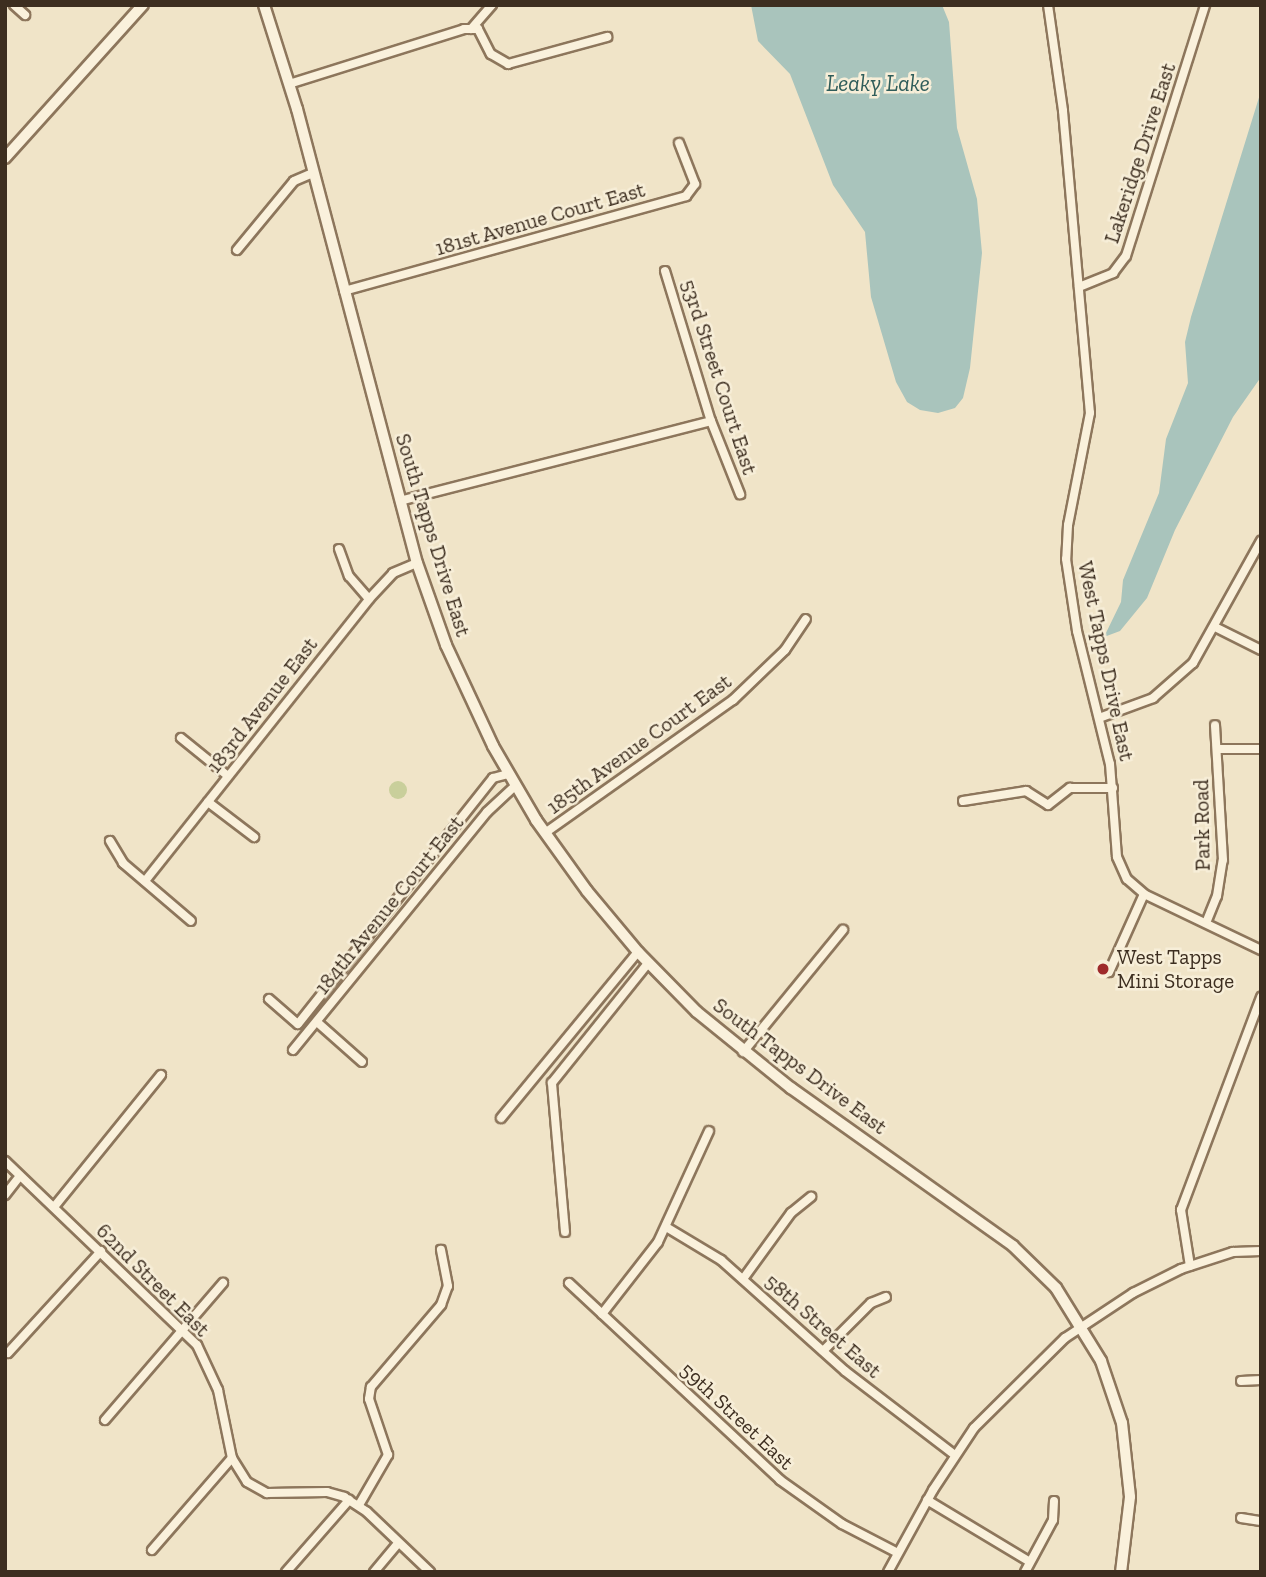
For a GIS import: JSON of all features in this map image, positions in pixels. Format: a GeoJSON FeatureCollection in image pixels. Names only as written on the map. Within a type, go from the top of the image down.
{"type":"FeatureCollection","features":[{"type":"Feature","properties":{"kind":"street"},"geometry":{"type":"LineString","coordinates":[[14,5],[25,15]]}},
{"type":"Feature","properties":{"kind":"street"},"geometry":{"type":"LineString","coordinates":[[5,158],[143,5]]}},
{"type":"Feature","properties":{"kind":"street","name":"South Tapps Drive East"},"geometry":{"type":"LineString","coordinates":[[264,5],[289,84],[417,563],[456,668],[508,774],[545,834],[648,963],[743,1052],[1013,1245],[1056,1288],[1082,1325],[1101,1361],[1125,1443],[1130,1497],[1121,1572]]}},
{"type":"Feature","properties":{"kind":"street"},"geometry":{"type":"LineString","coordinates":[[289,84],[471,29],[492,5]]}},
{"type":"Feature","properties":{"kind":"street","name":"West Tapps Drive East"},"geometry":{"type":"LineString","coordinates":[[1048,5],[1060,82],[1090,413],[1068,525],[1066,559],[1077,631],[1113,788],[1119,865],[1144,894],[1261,950]]}},
{"type":"Feature","properties":{"kind":"street","name":"Lakeridge Drive East"},"geometry":{"type":"LineString","coordinates":[[1079,287],[1113,273],[1130,248],[1205,5]]}},
{"type":"Feature","properties":{"kind":"street"},"geometry":{"type":"LineString","coordinates":[[471,29],[481,32],[487,49],[508,64],[607,37]]}},
{"type":"Feature","properties":{"kind":"street","name":"181st Avenue Court East"},"geometry":{"type":"LineString","coordinates":[[344,291],[686,196],[695,184],[679,143]]}},
{"type":"Feature","properties":{"kind":"street"},"geometry":{"type":"LineString","coordinates":[[237,250],[295,181],[313,173]]}},
{"type":"Feature","properties":{"kind":"street","name":"53rd Street Court East"},"geometry":{"type":"LineString","coordinates":[[665,271],[711,421],[740,494]]}},
{"type":"Feature","properties":{"kind":"street"},"geometry":{"type":"LineString","coordinates":[[400,502],[711,421]]}},
{"type":"Feature","properties":{"kind":"street"},"geometry":{"type":"LineString","coordinates":[[1099,718],[1141,705],[1175,682],[1217,628],[1261,541]]}},
{"type":"Feature","properties":{"kind":"street"},"geometry":{"type":"LineString","coordinates":[[339,549],[349,576],[369,599]]}},
{"type":"Feature","properties":{"kind":"street","name":"183rd Avenue East"},"geometry":{"type":"LineString","coordinates":[[145,881],[369,599],[393,573],[417,563]]}},
{"type":"Feature","properties":{"kind":"street","name":"185th Avenue Court East"},"geometry":{"type":"LineString","coordinates":[[545,834],[733,700],[785,650],[806,618]]}},
{"type":"Feature","properties":{"kind":"street"},"geometry":{"type":"LineString","coordinates":[[1217,628],[1261,650]]}},
{"type":"Feature","properties":{"kind":"street","name":"Park Road"},"geometry":{"type":"LineString","coordinates":[[1206,923],[1217,895],[1223,860],[1215,724]]}},
{"type":"Feature","properties":{"kind":"street"},"geometry":{"type":"LineString","coordinates":[[181,738],[228,776]]}},
{"type":"Feature","properties":{"kind":"street"},"geometry":{"type":"LineString","coordinates":[[1218,749],[1261,749]]}},
{"type":"Feature","properties":{"kind":"street"},"geometry":{"type":"LineString","coordinates":[[269,999],[298,1024],[493,778],[508,774]]}},
{"type":"Feature","properties":{"kind":"street","name":"184th Avenue Court East"},"geometry":{"type":"LineString","coordinates":[[293,1050],[486,813],[516,786]]}},
{"type":"Feature","properties":{"kind":"street"},"geometry":{"type":"LineString","coordinates":[[963,801],[1026,792],[1048,805],[1070,788],[1113,788]]}},
{"type":"Feature","properties":{"kind":"street"},"geometry":{"type":"LineString","coordinates":[[208,802],[254,837]]}},
{"type":"Feature","properties":{"kind":"street"},"geometry":{"type":"LineString","coordinates":[[110,841],[123,863],[191,921]]}},
{"type":"Feature","properties":{"kind":"street"},"geometry":{"type":"LineString","coordinates":[[1109,972],[1144,894]]}},
{"type":"Feature","properties":{"kind":"street"},"geometry":{"type":"LineString","coordinates":[[743,1052],[843,930]]}},
{"type":"Feature","properties":{"kind":"street"},"geometry":{"type":"LineString","coordinates":[[501,1118],[638,952]]}},
{"type":"Feature","properties":{"kind":"street"},"geometry":{"type":"LineString","coordinates":[[565,1232],[552,1083],[648,963]]}},
{"type":"Feature","properties":{"kind":"street"},"geometry":{"type":"LineString","coordinates":[[1190,1266],[1181,1210],[1261,997]]}},
{"type":"Feature","properties":{"kind":"street"},"geometry":{"type":"LineString","coordinates":[[317,1022],[362,1062]]}},
{"type":"Feature","properties":{"kind":"street"},"geometry":{"type":"LineString","coordinates":[[52,1205],[162,1075],[52,1205]]}},
{"type":"Feature","properties":{"kind":"street"},"geometry":{"type":"LineString","coordinates":[[603,1314],[640,1272],[666,1227],[709,1131]]}},
{"type":"Feature","properties":{"kind":"street","name":"62nd Street East"},"geometry":{"type":"LineString","coordinates":[[5,1161],[184,1329],[202,1353],[213,1377],[232,1458],[243,1477],[260,1491],[327,1492],[359,1505],[397,1545],[430,1572]]}},
{"type":"Feature","properties":{"kind":"street"},"geometry":{"type":"LineString","coordinates":[[5,1195],[20,1175]]}},
{"type":"Feature","properties":{"kind":"street"},"geometry":{"type":"LineString","coordinates":[[743,1279],[792,1213],[811,1197]]}},
{"type":"Feature","properties":{"kind":"street","name":"58th Street East"},"geometry":{"type":"LineString","coordinates":[[666,1227],[708,1251],[823,1351],[955,1455]]}},
{"type":"Feature","properties":{"kind":"street"},"geometry":{"type":"LineString","coordinates":[[359,1505],[387,1455],[369,1399],[371,1387],[441,1305],[448,1286],[441,1250]]}},
{"type":"Feature","properties":{"kind":"street"},"geometry":{"type":"LineString","coordinates":[[8,1353],[101,1251]]}},
{"type":"Feature","properties":{"kind":"street"},"geometry":{"type":"LineString","coordinates":[[888,1572],[955,1455],[1010,1388],[1082,1325],[1190,1266],[1233,1252],[1261,1251]]}},
{"type":"Feature","properties":{"kind":"street"},"geometry":{"type":"LineString","coordinates":[[105,1420],[223,1283]]}},
{"type":"Feature","properties":{"kind":"street","name":"59th Street East"},"geometry":{"type":"LineString","coordinates":[[569,1283],[780,1480],[842,1524],[898,1553]]}},
{"type":"Feature","properties":{"kind":"street"},"geometry":{"type":"LineString","coordinates":[[823,1351],[871,1303],[886,1297]]}},
{"type":"Feature","properties":{"kind":"street"},"geometry":{"type":"LineString","coordinates":[[1241,1381],[1261,1380]]}},
{"type":"Feature","properties":{"kind":"street"},"geometry":{"type":"LineString","coordinates":[[152,1550],[232,1458]]}},
{"type":"Feature","properties":{"kind":"street"},"geometry":{"type":"LineString","coordinates":[[286,1572],[349,1500]]}},
{"type":"Feature","properties":{"kind":"street"},"geometry":{"type":"LineString","coordinates":[[927,1500],[1030,1562]]}},
{"type":"Feature","properties":{"kind":"street"},"geometry":{"type":"LineString","coordinates":[[1025,1572],[1053,1520],[1054,1501]]}},
{"type":"Feature","properties":{"kind":"street"},"geometry":{"type":"LineString","coordinates":[[1241,1518],[1261,1521]]}},
{"type":"Feature","properties":{"kind":"street"},"geometry":{"type":"LineString","coordinates":[[374,1572],[397,1545]]}},
{"type":"Feature","properties":{"kind":"green space"},"geometry":{"type":"Polygon","coordinates":[[[398,781],[404,784],[407,790],[404,796],[398,799],[392,796],[389,790],[392,784],[398,781]]]}},
{"type":"Feature","properties":{"kind":"water","name":"Leaky Lake"},"geometry":{"type":"Polygon","coordinates":[[[751,5],[942,5],[949,22],[957,128],[977,199],[982,253],[970,368],[963,398],[955,408],[938,413],[920,410],[907,402],[896,382],[871,297],[865,232],[833,185],[790,74],[758,41],[751,5]]]}},
{"type":"Feature","properties":{"kind":"water"},"geometry":{"type":"Polygon","coordinates":[[[1261,91],[1261,377],[1233,417],[1175,530],[1147,598],[1120,631],[1104,637],[1121,602],[1123,580],[1159,493],[1166,439],[1188,383],[1185,342],[1191,317],[1261,91]]]}},
{"type":"Feature","properties":{"kind":"place","name":"West Tapps Mini Storage"},"geometry":{"type":"Point","coordinates":[1103,969]}}]}
